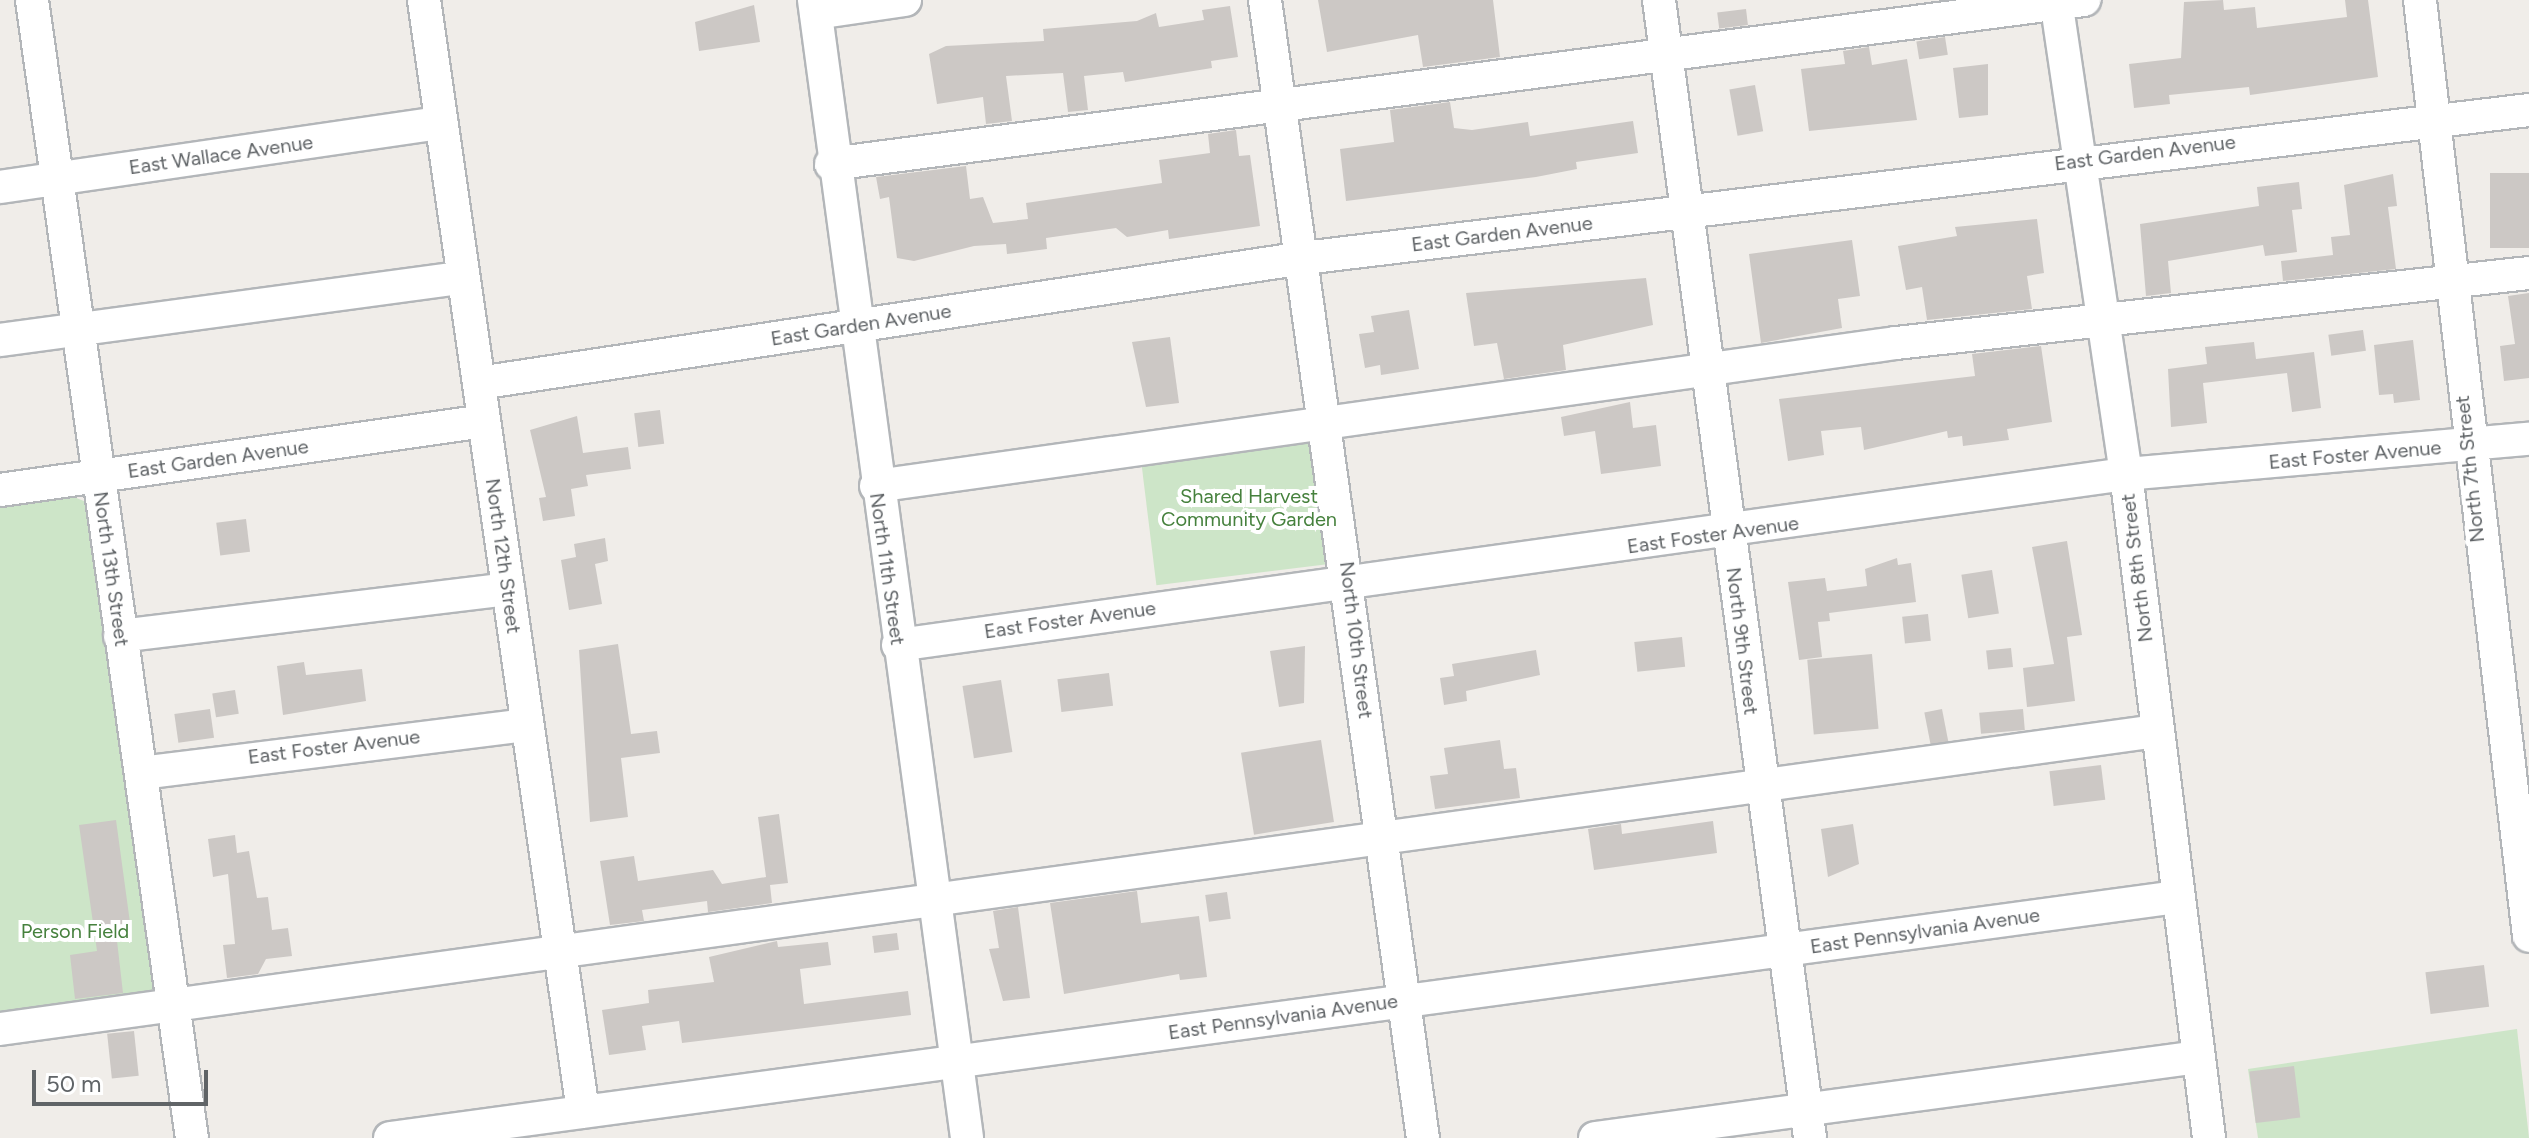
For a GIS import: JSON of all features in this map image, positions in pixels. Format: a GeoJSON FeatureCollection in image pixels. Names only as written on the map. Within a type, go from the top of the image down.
{"type":"FeatureCollection","features":[{"type":"Feature","properties":{"kind":"street","name":"North 13th Street"},"geometry":{"type":"LineString","coordinates":[[32,0],[192,1138]]}},
{"type":"Feature","properties":{"kind":"street","name":"North 12th Street"},"geometry":{"type":"LineString","coordinates":[[424,0],[583,1112]]}},
{"type":"Feature","properties":{"kind":"street"},"geometry":{"type":"LineString","coordinates":[[815,6],[905,0]]}},
{"type":"Feature","properties":{"kind":"street","name":"North 10th Street"},"geometry":{"type":"LineString","coordinates":[[1265,0],[1328,424],[1423,1138]]}},
{"type":"Feature","properties":{"kind":"street","name":"North 9th Street"},"geometry":{"type":"LineString","coordinates":[[1659,0],[1760,786],[1809,1124]]}},
{"type":"Feature","properties":{"kind":"street","name":"North 7th Street"},"geometry":{"type":"LineString","coordinates":[[2420,0],[2467,446],[2524,865],[2529,936]]}},
{"type":"Feature","properties":{"kind":"street"},"geometry":{"type":"LineString","coordinates":[[831,164],[2066,1]]}},
{"type":"Feature","properties":{"kind":"street","name":"North 8th Street"},"geometry":{"type":"LineString","coordinates":[[2066,1],[2075,161],[2126,474],[2176,897],[2209,1138]]}},
{"type":"Feature","properties":{"kind":"street","name":"North 11th Street"},"geometry":{"type":"LineString","coordinates":[[815,6],[831,164],[967,1138]]}},
{"type":"Feature","properties":{"kind":"street","name":"East Garden Avenue"},"geometry":{"type":"LineString","coordinates":[[479,383],[1304,258],[2075,161],[2529,110]]}},
{"type":"Feature","properties":{"kind":"street","name":"East Wallace Avenue"},"geometry":{"type":"LineString","coordinates":[[0,187],[441,123]]}},
{"type":"Feature","properties":{"kind":"street"},"geometry":{"type":"LineString","coordinates":[[876,486],[2101,319],[2529,273]]}},
{"type":"Feature","properties":{"kind":"street"},"geometry":{"type":"LineString","coordinates":[[0,340],[463,277]]}},
{"type":"Feature","properties":{"kind":"street","name":"East Garden Avenue"},"geometry":{"type":"LineString","coordinates":[[0,490],[484,421]]}},
{"type":"Feature","properties":{"kind":"street","name":"East Foster Avenue"},"geometry":{"type":"LineString","coordinates":[[898,645],[1349,581],[1729,534],[2126,474],[2529,439]]}},
{"type":"Feature","properties":{"kind":"street"},"geometry":{"type":"LineString","coordinates":[[120,636],[508,589]]}},
{"type":"Feature","properties":{"kind":"street","name":"East Foster Avenue"},"geometry":{"type":"LineString","coordinates":[[141,773],[527,725]]}},
{"type":"Feature","properties":{"kind":"street"},"geometry":{"type":"LineString","coordinates":[[0,1029],[2156,731]]}},
{"type":"Feature","properties":{"kind":"street","name":"East Pennsylvania Avenue"},"geometry":{"type":"LineString","coordinates":[[390,1138],[2176,897]]}},
{"type":"Feature","properties":{"kind":"street"},"geometry":{"type":"LineString","coordinates":[[1595,1138],[1809,1124],[2198,1057]]}},
{"type":"Feature","properties":{"kind":"green space","name":"Shared Harvest Community Garden"},"geometry":{"type":"Polygon","coordinates":[[[1313,433],[1329,564],[1156,585],[1140,454],[1313,433]]]}},
{"type":"Feature","properties":{"kind":"green space","name":"Person Field"},"geometry":{"type":"Polygon","coordinates":[[[74,497],[91,504],[159,998],[0,1020],[0,507],[74,497]]]}},
{"type":"Feature","properties":{"kind":"green space"},"geometry":{"type":"Polygon","coordinates":[[[2517,1029],[2529,1138],[2258,1138],[2248,1069],[2517,1029]]]}},
{"type":"Feature","properties":{"kind":"building"},"geometry":{"type":"Polygon","coordinates":[[[1318,0],[1493,0],[1500,57],[1423,67],[1418,35],[1327,52],[1318,0]]]}},
{"type":"Feature","properties":{"kind":"building"},"geometry":{"type":"Polygon","coordinates":[[[2223,0],[2224,10],[2255,7],[2257,28],[2347,17],[2345,0],[2368,0],[2378,77],[2250,95],[2249,87],[2169,95],[2170,104],[2134,108],[2129,64],[2181,58],[2184,2],[2223,0]]]}},
{"type":"Feature","properties":{"kind":"building"},"geometry":{"type":"Polygon","coordinates":[[[754,5],[760,42],[699,51],[695,22],[754,5]]]}},
{"type":"Feature","properties":{"kind":"building"},"geometry":{"type":"Polygon","coordinates":[[[1230,6],[1238,57],[1211,61],[1212,68],[1125,82],[1123,72],[1084,76],[1088,110],[1068,112],[1063,73],[1006,76],[1012,121],[986,124],[983,97],[937,104],[929,54],[946,46],[1044,41],[1043,29],[1137,21],[1156,13],[1159,27],[1204,20],[1202,10],[1230,6]]]}},
{"type":"Feature","properties":{"kind":"building"},"geometry":{"type":"Polygon","coordinates":[[[1746,9],[1748,25],[1719,28],[1717,13],[1746,9]]]}},
{"type":"Feature","properties":{"kind":"building"},"geometry":{"type":"Polygon","coordinates":[[[1945,37],[1948,55],[1919,59],[1916,42],[1945,37]]]}},
{"type":"Feature","properties":{"kind":"building"},"geometry":{"type":"Polygon","coordinates":[[[1869,47],[1872,65],[1907,59],[1917,120],[1809,131],[1801,69],[1845,64],[1843,51],[1869,47]]]}},
{"type":"Feature","properties":{"kind":"building"},"geometry":{"type":"Polygon","coordinates":[[[1988,64],[1988,115],[1959,118],[1953,68],[1988,64]]]}},
{"type":"Feature","properties":{"kind":"building"},"geometry":{"type":"Polygon","coordinates":[[[1755,85],[1763,131],[1738,136],[1729,90],[1755,85]]]}},
{"type":"Feature","properties":{"kind":"building"},"geometry":{"type":"Polygon","coordinates":[[[1450,102],[1454,128],[1472,130],[1528,122],[1530,136],[1633,121],[1638,153],[1576,162],[1577,169],[1536,177],[1346,201],[1340,149],[1394,142],[1390,110],[1450,102]]]}},
{"type":"Feature","properties":{"kind":"building"},"geometry":{"type":"Polygon","coordinates":[[[1236,130],[1239,156],[1250,155],[1260,226],[1169,239],[1168,230],[1127,237],[1116,228],[1046,238],[1047,249],[1007,254],[1006,244],[974,246],[914,261],[897,258],[889,197],[880,199],[876,177],[966,166],[970,199],[983,197],[993,223],[1028,219],[1026,203],[1162,183],[1159,160],[1210,153],[1208,134],[1236,130]]]}},
{"type":"Feature","properties":{"kind":"building"},"geometry":{"type":"Polygon","coordinates":[[[2490,173],[2529,173],[2529,248],[2490,248],[2490,173]]]}},
{"type":"Feature","properties":{"kind":"building"},"geometry":{"type":"Polygon","coordinates":[[[2393,174],[2397,206],[2388,207],[2396,269],[2283,281],[2281,261],[2333,255],[2331,237],[2350,235],[2344,185],[2393,174]]]}},
{"type":"Feature","properties":{"kind":"building"},"geometry":{"type":"Polygon","coordinates":[[[2299,182],[2302,209],[2292,210],[2297,252],[2265,256],[2263,245],[2168,261],[2171,293],[2146,296],[2140,224],[2259,206],[2257,187],[2299,182]]]}},
{"type":"Feature","properties":{"kind":"building"},"geometry":{"type":"Polygon","coordinates":[[[2037,219],[2044,273],[2027,276],[2032,309],[1927,320],[1922,287],[1906,290],[1898,246],[1957,236],[1955,227],[2037,219]]]}},
{"type":"Feature","properties":{"kind":"building"},"geometry":{"type":"Polygon","coordinates":[[[1852,240],[1860,296],[1838,299],[1842,328],[1761,343],[1749,254],[1852,240]]]}},
{"type":"Feature","properties":{"kind":"building"},"geometry":{"type":"Polygon","coordinates":[[[1646,278],[1653,325],[1563,345],[1566,370],[1504,379],[1497,343],[1474,346],[1466,293],[1646,278]]]}},
{"type":"Feature","properties":{"kind":"building"},"geometry":{"type":"Polygon","coordinates":[[[2529,293],[2529,378],[2504,381],[2500,346],[2515,344],[2508,296],[2529,293]]]}},
{"type":"Feature","properties":{"kind":"building"},"geometry":{"type":"Polygon","coordinates":[[[1409,310],[1419,369],[1381,375],[1380,365],[1365,368],[1359,334],[1374,332],[1371,316],[1409,310]]]}},
{"type":"Feature","properties":{"kind":"building"},"geometry":{"type":"Polygon","coordinates":[[[2363,330],[2366,351],[2331,356],[2328,335],[2363,330]]]}},
{"type":"Feature","properties":{"kind":"building"},"geometry":{"type":"Polygon","coordinates":[[[1170,337],[1179,403],[1146,407],[1132,342],[1170,337]]]}},
{"type":"Feature","properties":{"kind":"building"},"geometry":{"type":"Polygon","coordinates":[[[2413,340],[2420,400],[2394,403],[2393,394],[2379,395],[2374,345],[2413,340]]]}},
{"type":"Feature","properties":{"kind":"building"},"geometry":{"type":"Polygon","coordinates":[[[2254,342],[2256,359],[2314,352],[2321,408],[2292,412],[2287,373],[2203,383],[2207,423],[2171,427],[2168,369],[2207,364],[2205,347],[2254,342]]]}},
{"type":"Feature","properties":{"kind":"building"},"geometry":{"type":"Polygon","coordinates":[[[2041,346],[2052,422],[2007,429],[2009,440],[1963,446],[1962,436],[1948,438],[1947,431],[1864,450],[1861,427],[1821,431],[1824,455],[1788,461],[1779,399],[1975,376],[1972,354],[2041,346]]]}},
{"type":"Feature","properties":{"kind":"building"},"geometry":{"type":"Polygon","coordinates":[[[1630,402],[1633,428],[1656,425],[1661,466],[1601,474],[1595,431],[1564,436],[1561,417],[1630,402]]]}},
{"type":"Feature","properties":{"kind":"building"},"geometry":{"type":"Polygon","coordinates":[[[660,410],[664,444],[638,447],[634,413],[660,410]]]}},
{"type":"Feature","properties":{"kind":"building"},"geometry":{"type":"Polygon","coordinates":[[[577,416],[583,453],[628,447],[631,469],[586,475],[588,486],[571,489],[575,516],[543,521],[539,498],[546,497],[530,430],[577,416]]]}},
{"type":"Feature","properties":{"kind":"building"},"geometry":{"type":"Polygon","coordinates":[[[246,519],[250,552],[220,555],[216,523],[246,519]]]}},
{"type":"Feature","properties":{"kind":"building"},"geometry":{"type":"Polygon","coordinates":[[[605,538],[608,561],[595,564],[602,604],[569,610],[561,560],[576,557],[574,544],[605,538]]]}},
{"type":"Feature","properties":{"kind":"building"},"geometry":{"type":"Polygon","coordinates":[[[2067,541],[2082,635],[2067,637],[2075,701],[2027,707],[2023,668],[2054,664],[2032,547],[2067,541]]]}},
{"type":"Feature","properties":{"kind":"building"},"geometry":{"type":"Polygon","coordinates":[[[1897,558],[1898,565],[1911,563],[1916,602],[1829,613],[1830,621],[1818,622],[1822,657],[1799,660],[1788,582],[1825,578],[1827,591],[1867,586],[1865,569],[1897,558]]]}},
{"type":"Feature","properties":{"kind":"building"},"geometry":{"type":"Polygon","coordinates":[[[1992,570],[1999,613],[1968,618],[1961,575],[1992,570]]]}},
{"type":"Feature","properties":{"kind":"building"},"geometry":{"type":"Polygon","coordinates":[[[1928,614],[1931,641],[1905,644],[1902,617],[1928,614]]]}},
{"type":"Feature","properties":{"kind":"building"},"geometry":{"type":"Polygon","coordinates":[[[1682,637],[1685,667],[1637,672],[1634,642],[1682,637]]]}},
{"type":"Feature","properties":{"kind":"building"},"geometry":{"type":"Polygon","coordinates":[[[618,644],[631,734],[657,731],[660,753],[621,758],[628,817],[590,822],[579,650],[618,644]]]}},
{"type":"Feature","properties":{"kind":"building"},"geometry":{"type":"Polygon","coordinates":[[[1305,646],[1304,703],[1279,707],[1270,651],[1305,646]]]}},
{"type":"Feature","properties":{"kind":"building"},"geometry":{"type":"Polygon","coordinates":[[[2011,648],[2013,667],[1988,670],[1986,651],[2011,648]]]}},
{"type":"Feature","properties":{"kind":"building"},"geometry":{"type":"Polygon","coordinates":[[[1536,650],[1540,675],[1466,691],[1467,701],[1444,705],[1440,678],[1454,676],[1452,664],[1536,650]]]}},
{"type":"Feature","properties":{"kind":"building"},"geometry":{"type":"Polygon","coordinates":[[[1872,654],[1879,729],[1814,734],[1807,660],[1872,654]]]}},
{"type":"Feature","properties":{"kind":"building"},"geometry":{"type":"Polygon","coordinates":[[[304,662],[306,675],[362,669],[366,701],[283,715],[277,666],[304,662]]]}},
{"type":"Feature","properties":{"kind":"building"},"geometry":{"type":"Polygon","coordinates":[[[1109,673],[1113,706],[1061,712],[1057,679],[1109,673]]]}},
{"type":"Feature","properties":{"kind":"building"},"geometry":{"type":"Polygon","coordinates":[[[1001,680],[1012,752],[974,758],[962,686],[1001,680]]]}},
{"type":"Feature","properties":{"kind":"building"},"geometry":{"type":"Polygon","coordinates":[[[235,690],[239,714],[216,717],[212,694],[235,690]]]}},
{"type":"Feature","properties":{"kind":"building"},"geometry":{"type":"Polygon","coordinates":[[[210,709],[214,738],[178,743],[174,714],[210,709]]]}},
{"type":"Feature","properties":{"kind":"building"},"geometry":{"type":"Polygon","coordinates":[[[1942,709],[1948,741],[1931,745],[1924,712],[1942,709]]]}},
{"type":"Feature","properties":{"kind":"building"},"geometry":{"type":"Polygon","coordinates":[[[2023,709],[2025,730],[1981,734],[1979,713],[2023,709]]]}},
{"type":"Feature","properties":{"kind":"building"},"geometry":{"type":"Polygon","coordinates":[[[1321,740],[1334,822],[1254,835],[1241,753],[1321,740]]]}},
{"type":"Feature","properties":{"kind":"building"},"geometry":{"type":"Polygon","coordinates":[[[1500,740],[1504,769],[1516,768],[1520,798],[1435,809],[1430,776],[1448,774],[1444,748],[1500,740]]]}},
{"type":"Feature","properties":{"kind":"building"},"geometry":{"type":"Polygon","coordinates":[[[2101,765],[2105,800],[2054,806],[2049,771],[2101,765]]]}},
{"type":"Feature","properties":{"kind":"building"},"geometry":{"type":"Polygon","coordinates":[[[779,814],[788,883],[770,885],[772,903],[708,912],[707,901],[642,910],[644,921],[610,925],[600,861],[634,856],[638,881],[713,870],[722,884],[766,877],[758,817],[779,814]]]}},
{"type":"Feature","properties":{"kind":"building"},"geometry":{"type":"Polygon","coordinates":[[[116,820],[131,930],[116,932],[123,993],[75,999],[70,955],[97,951],[79,825],[116,820]]]}},
{"type":"Feature","properties":{"kind":"building"},"geometry":{"type":"Polygon","coordinates":[[[1713,821],[1717,853],[1594,870],[1588,829],[1621,824],[1622,834],[1713,821]]]}},
{"type":"Feature","properties":{"kind":"building"},"geometry":{"type":"Polygon","coordinates":[[[1853,824],[1859,864],[1828,877],[1821,829],[1853,824]]]}},
{"type":"Feature","properties":{"kind":"building"},"geometry":{"type":"Polygon","coordinates":[[[235,835],[237,853],[249,851],[257,898],[268,897],[272,930],[288,928],[292,956],[266,959],[258,974],[227,978],[223,945],[235,944],[228,874],[213,877],[208,839],[235,835]]]}},
{"type":"Feature","properties":{"kind":"building"},"geometry":{"type":"Polygon","coordinates":[[[1137,891],[1141,923],[1199,916],[1207,977],[1180,980],[1179,974],[1064,994],[1050,903],[1137,891]]]}},
{"type":"Feature","properties":{"kind":"building"},"geometry":{"type":"Polygon","coordinates":[[[1227,892],[1231,919],[1209,922],[1205,895],[1227,892]]]}},
{"type":"Feature","properties":{"kind":"building"},"geometry":{"type":"Polygon","coordinates":[[[1018,907],[1030,998],[1003,1001],[989,949],[999,948],[993,911],[1018,907]]]}},
{"type":"Feature","properties":{"kind":"building"},"geometry":{"type":"Polygon","coordinates":[[[897,933],[899,950],[874,953],[872,936],[897,933]]]}},
{"type":"Feature","properties":{"kind":"building"},"geometry":{"type":"Polygon","coordinates":[[[777,941],[778,947],[828,942],[831,965],[800,969],[804,1004],[908,991],[911,1015],[682,1043],[679,1021],[642,1026],[646,1050],[609,1055],[602,1010],[649,1003],[648,990],[714,982],[709,957],[777,941]]]}},
{"type":"Feature","properties":{"kind":"building"},"geometry":{"type":"Polygon","coordinates":[[[2484,965],[2489,1007],[2431,1014],[2425,972],[2484,965]]]}},
{"type":"Feature","properties":{"kind":"building"},"geometry":{"type":"Polygon","coordinates":[[[134,1031],[139,1076],[112,1079],[107,1034],[134,1031]]]}},
{"type":"Feature","properties":{"kind":"building"},"geometry":{"type":"Polygon","coordinates":[[[2294,1066],[2300,1118],[2256,1123],[2249,1071],[2294,1066]]]}}]}
